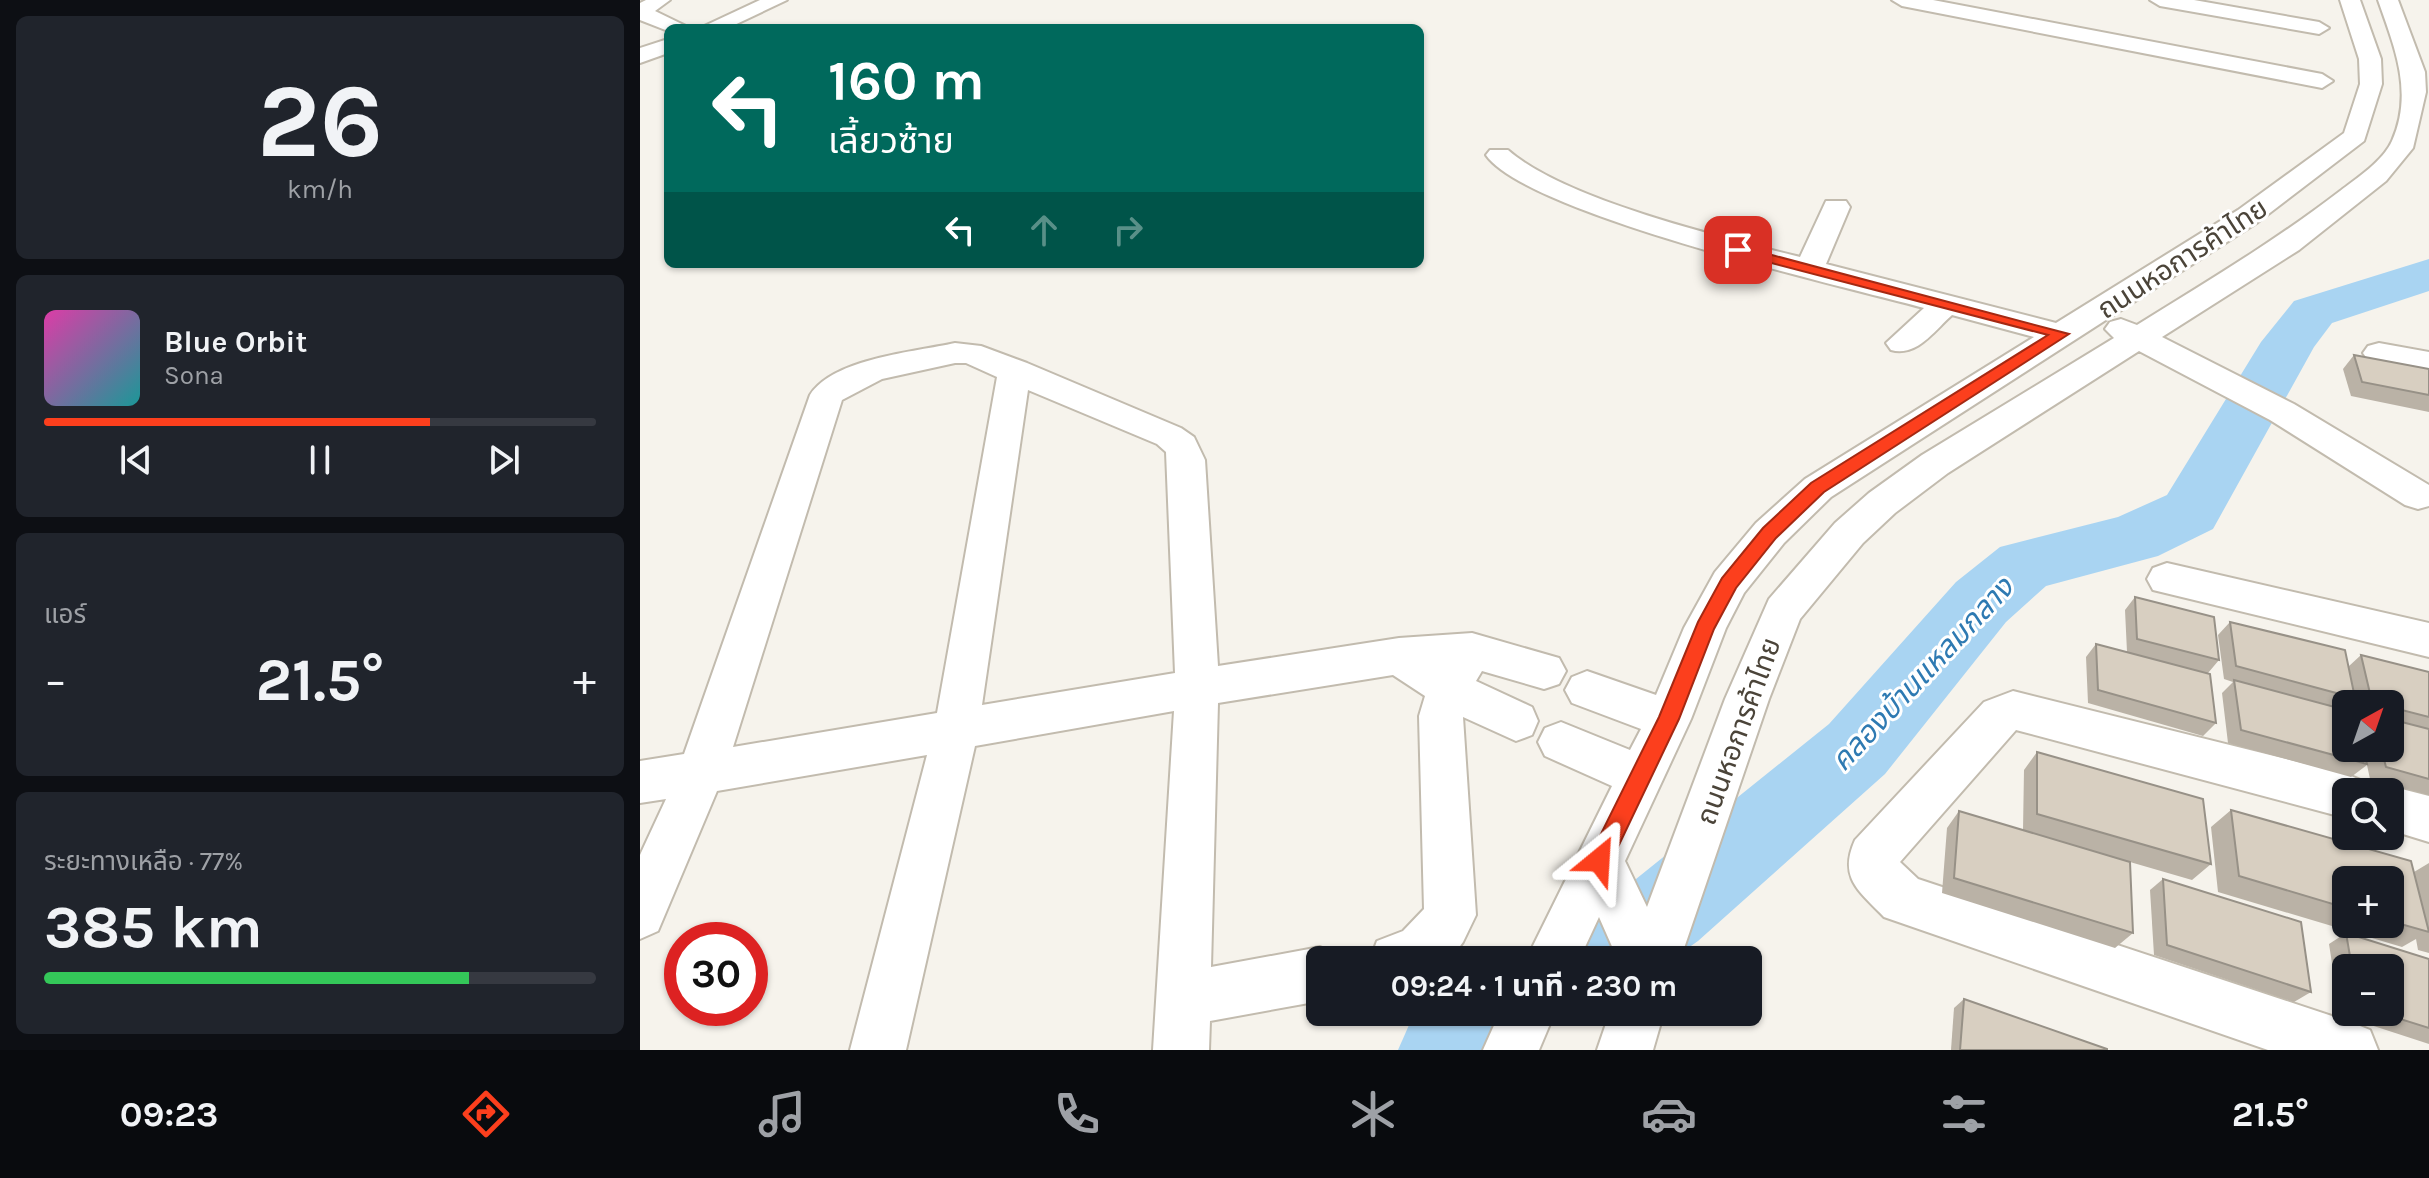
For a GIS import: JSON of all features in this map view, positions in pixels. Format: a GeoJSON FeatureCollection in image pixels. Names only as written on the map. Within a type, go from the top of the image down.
{"type":"FeatureCollection","features":[{"type":"Feature","properties":{"kind":"street"},"geometry":{"type":"LineString","coordinates":[[720,24],[777,0]]}},
{"type":"Feature","properties":{"kind":"street"},"geometry":{"type":"LineString","coordinates":[[1902,0],[2322,81]]}},
{"type":"Feature","properties":{"kind":"street"},"geometry":{"type":"LineString","coordinates":[[2160,0],[2319,28]]}},
{"type":"Feature","properties":{"kind":"street","name":"ถนนหอการค้าไทย"},"geometry":{"type":"LineString","coordinates":[[1559,946],[1669,719],[1717,605],[1729,583],[1770,533],[1818,488],[2248,216],[2355,136],[2371,84],[2370,59],[2350,0]]}},
{"type":"Feature","properties":{"kind":"street","name":"ถนนหอการค้าไทย"},"geometry":{"type":"LineString","coordinates":[[1657,946],[1732,751],[1747,699],[1783,611],[1849,533],[1882,503],[1935,464],[2289,244],[2377,175],[2404,143],[2413,111],[2414,72],[2388,0]]}},
{"type":"Feature","properties":{"kind":"street"},"geometry":{"type":"LineString","coordinates":[[648,9],[673,24]]}},
{"type":"Feature","properties":{"kind":"street"},"geometry":{"type":"LineString","coordinates":[[640,37],[664,47]]}},
{"type":"Feature","properties":{"kind":"street"},"geometry":{"type":"LineString","coordinates":[[640,56],[664,47]]}},
{"type":"Feature","properties":{"kind":"street"},"geometry":{"type":"LineString","coordinates":[[1499,155],[1519,173],[1593,204],[1738,250],[2061,334]]}},
{"type":"Feature","properties":{"kind":"street"},"geometry":{"type":"LineString","coordinates":[[1810,268],[1836,207]]}},
{"type":"Feature","properties":{"kind":"street"},"geometry":{"type":"LineString","coordinates":[[1902,343],[1946,304]]}},
{"type":"Feature","properties":{"kind":"street"},"geometry":{"type":"LineString","coordinates":[[2093,315],[2282,412],[2418,496]]}},
{"type":"Feature","properties":{"kind":"street"},"geometry":{"type":"LineString","coordinates":[[640,913],[701,773],[827,395],[838,385],[860,376],[955,353],[970,353],[1169,436],[1182,446],[1187,460],[1197,685],[1182,1024],[1306,979]]}},
{"type":"Feature","properties":{"kind":"street"},"geometry":{"type":"LineString","coordinates":[[2379,353],[2429,362]]}},
{"type":"Feature","properties":{"kind":"street"},"geometry":{"type":"LineString","coordinates":[[878,1050],[956,731],[1015,370]]}},
{"type":"Feature","properties":{"kind":"street"},"geometry":{"type":"LineString","coordinates":[[2167,579],[2429,640]]}},
{"type":"Feature","properties":{"kind":"street"},"geometry":{"type":"LineString","coordinates":[[640,782],[956,731],[1197,685],[1399,656],[1461,670],[1544,671]]}},
{"type":"Feature","properties":{"kind":"street"},"geometry":{"type":"LineString","coordinates":[[1461,670],[1516,721]]}},
{"type":"Feature","properties":{"kind":"street"},"geometry":{"type":"LineString","coordinates":[[1428,946],[1442,931],[1450,915],[1440,738],[1461,670]]}},
{"type":"Feature","properties":{"kind":"street"},"geometry":{"type":"LineString","coordinates":[[1587,690],[1669,719]]}},
{"type":"Feature","properties":{"kind":"street"},"geometry":{"type":"LineString","coordinates":[[2332,792],[2013,710],[2000,716],[1872,857],[1872,869],[1902,899],[2350,1050]]}},
{"type":"Feature","properties":{"kind":"street"},"geometry":{"type":"LineString","coordinates":[[1561,742],[1641,777]]}},
{"type":"Feature","properties":{"kind":"street"},"geometry":{"type":"LineString","coordinates":[[2404,812],[2429,819]]}},
{"type":"Feature","properties":{"kind":"street"},"geometry":{"type":"LineString","coordinates":[[1594,870],[1651,946]]}},
{"type":"Feature","properties":{"kind":"street"},"geometry":{"type":"LineString","coordinates":[[1511,1050],[1522,1026]]}},
{"type":"Feature","properties":{"kind":"street"},"geometry":{"type":"LineString","coordinates":[[1625,1050],[1633,1026]]}},
{"type":"Feature","properties":{"kind":"building"},"geometry":{"type":"Polygon","coordinates":[[[2354,355],[2429,369],[2429,395],[2362,382],[2354,355]]]}},
{"type":"Feature","properties":{"kind":"building"},"geometry":{"type":"Polygon","coordinates":[[[2135,597],[2214,617],[2219,660],[2137,639],[2135,597]]]}},
{"type":"Feature","properties":{"kind":"building"},"geometry":{"type":"Polygon","coordinates":[[[2230,622],[2345,650],[2353,690],[2332,692],[2236,666],[2230,622]]]}},
{"type":"Feature","properties":{"kind":"building"},"geometry":{"type":"Polygon","coordinates":[[[2096,644],[2210,674],[2216,723],[2098,690],[2096,644]]]}},
{"type":"Feature","properties":{"kind":"building"},"geometry":{"type":"Polygon","coordinates":[[[2361,655],[2429,672],[2429,717],[2404,711],[2404,690],[2369,690],[2361,655]]]}},
{"type":"Feature","properties":{"kind":"building"},"geometry":{"type":"Polygon","coordinates":[[[2234,680],[2332,706],[2332,755],[2241,730],[2234,680]]]}},
{"type":"Feature","properties":{"kind":"building"},"geometry":{"type":"Polygon","coordinates":[[[2404,723],[2429,729],[2429,779],[2386,767],[2385,762],[2404,762],[2404,723]]]}},
{"type":"Feature","properties":{"kind":"building"},"geometry":{"type":"Polygon","coordinates":[[[2037,752],[2203,799],[2211,864],[2037,814],[2037,752]]]}},
{"type":"Feature","properties":{"kind":"building"},"geometry":{"type":"Polygon","coordinates":[[[2231,810],[2332,839],[2332,850],[2372,850],[2411,861],[2429,932],[2404,925],[2404,866],[2332,866],[2332,904],[2239,876],[2231,810]]]}},
{"type":"Feature","properties":{"kind":"building"},"geometry":{"type":"Polygon","coordinates":[[[1959,811],[2130,862],[2133,933],[1954,878],[1959,811]]]}},
{"type":"Feature","properties":{"kind":"building"},"geometry":{"type":"Polygon","coordinates":[[[2163,879],[2301,922],[2311,992],[2167,945],[2163,879]]]}},
{"type":"Feature","properties":{"kind":"building"},"geometry":{"type":"Polygon","coordinates":[[[2347,938],[2362,938],[2429,959],[2429,1028],[2404,1020],[2404,954],[2350,954],[2347,938]]]}},
{"type":"Feature","properties":{"kind":"building"},"geometry":{"type":"Polygon","coordinates":[[[1964,999],[2107,1049],[2107,1050],[1960,1050],[1964,999]]]}},
{"type":"Feature","properties":{"kind":"waterway","name":"คลองบ้านแหลมกลาง"},"geometry":{"type":"LineString","coordinates":[[1611,946],[1667,910],[1857,749],[1981,602],[2024,566],[2134,538],[2190,512],[2289,342],[2313,312],[2429,274]]}},
{"type":"Feature","properties":{"kind":"waterway","name":"คลองบ้านแหลมกลาง"},"geometry":{"type":"LineString","coordinates":[[1447,1050],[1485,1026]]}},
{"type":"Feature","properties":{"kind":"route"},"geometry":{"type":"LineString","coordinates":[[1599,860],[1669,719],[1705,628],[1729,583],[1770,533],[1818,488],[1889,440],[1979,388],[2061,334],[1738,250]]}}]}
